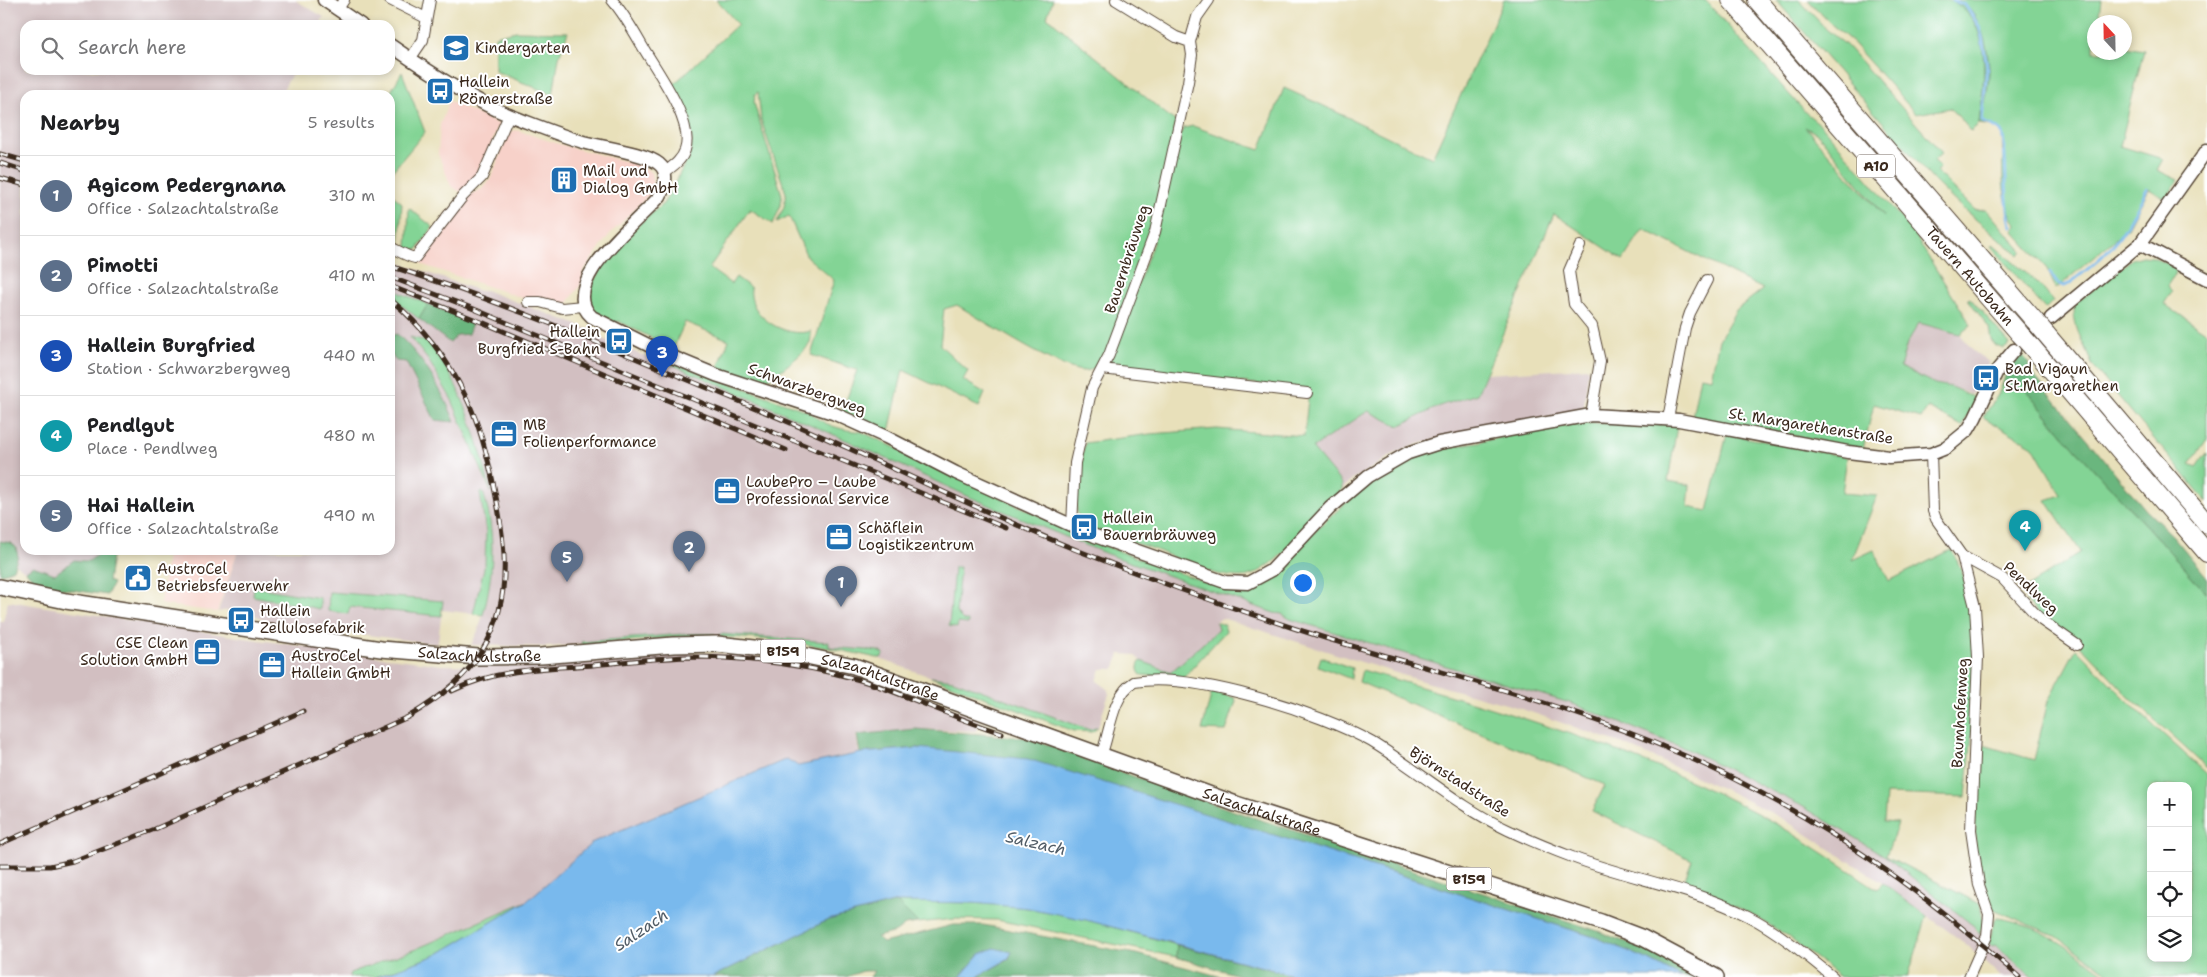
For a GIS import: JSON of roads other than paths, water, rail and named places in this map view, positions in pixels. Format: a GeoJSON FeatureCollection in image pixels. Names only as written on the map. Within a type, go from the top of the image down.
{"type":"FeatureCollection","features":[{"type":"Feature","properties":{"kind":"highway","name":"Tauern Autobahn"},"geometry":{"type":"LineString","coordinates":[[1731,0],[2022,343],[2207,554]]}},
{"type":"Feature","properties":{"kind":"highway","name":"Tauern Autobahn"},"geometry":{"type":"LineString","coordinates":[[1757,0],[2044,324],[2207,524]]}},
{"type":"Feature","properties":{"kind":"main road","name":"Salzachtalstraße"},"geometry":{"type":"LineString","coordinates":[[1,592],[382,649],[465,656],[541,656],[674,644],[717,644],[782,651],[854,666],[1236,804],[1601,922],[1643,938],[1716,977]]}},
{"type":"Feature","properties":{"kind":"street"},"geometry":{"type":"LineString","coordinates":[[324,0],[341,4],[356,20]]}},
{"type":"Feature","properties":{"kind":"street"},"geometry":{"type":"LineString","coordinates":[[390,0],[426,18]]}},
{"type":"Feature","properties":{"kind":"street"},"geometry":{"type":"LineString","coordinates":[[410,59],[423,40],[430,0]]}},
{"type":"Feature","properties":{"kind":"street"},"geometry":{"type":"LineString","coordinates":[[612,0],[622,11],[666,83],[684,126],[686,149],[679,160],[664,172]]}},
{"type":"Feature","properties":{"kind":"street"},"geometry":{"type":"LineString","coordinates":[[1116,0],[1176,37],[1190,42]]}},
{"type":"Feature","properties":{"kind":"street","name":"Bauernbräuweg"},"geometry":{"type":"LineString","coordinates":[[1072,526],[1075,463],[1092,388],[1109,355],[1154,232],[1188,82],[1192,55],[1190,42],[1197,17],[1209,0]]}},
{"type":"Feature","properties":{"kind":"street"},"geometry":{"type":"LineString","coordinates":[[395,48],[444,81],[510,116],[581,142],[644,157],[659,163],[664,172],[664,188],[660,196],[616,240],[586,282],[582,291],[583,306],[562,308],[540,302],[528,302]]}},
{"type":"Feature","properties":{"kind":"street"},"geometry":{"type":"LineString","coordinates":[[395,249],[415,258],[463,196],[482,177],[510,116]]}},
{"type":"Feature","properties":{"kind":"street"},"geometry":{"type":"LineString","coordinates":[[2044,324],[2140,244],[2207,150]]}},
{"type":"Feature","properties":{"kind":"street"},"geometry":{"type":"LineString","coordinates":[[2140,244],[2207,279]]}},
{"type":"Feature","properties":{"kind":"street"},"geometry":{"type":"LineString","coordinates":[[1580,246],[1569,271],[1574,304],[1592,326],[1600,361],[1591,415]]}},
{"type":"Feature","properties":{"kind":"street"},"geometry":{"type":"LineString","coordinates":[[1668,419],[1685,328],[1690,313],[1708,280]]}},
{"type":"Feature","properties":{"kind":"street","name":"Schwarzbergweg"},"geometry":{"type":"LineString","coordinates":[[583,306],[586,312],[602,323],[670,356],[716,375],[833,413],[886,437],[956,473],[1072,526]]}},
{"type":"Feature","properties":{"kind":"street","name":"St. Margarethenstraße"},"geometry":{"type":"LineString","coordinates":[[1072,526],[1112,543],[1214,580],[1237,584],[1248,583],[1263,577],[1272,570],[1330,508],[1368,476],[1408,453],[1439,443],[1591,415],[1668,419],[1848,452],[1889,456],[1931,454],[1946,448],[1968,430],[1976,418],[1998,369],[2022,343]]}},
{"type":"Feature","properties":{"kind":"street"},"geometry":{"type":"LineString","coordinates":[[1102,369],[1307,392]]}},
{"type":"Feature","properties":{"kind":"street","name":"Baumhofenweg"},"geometry":{"type":"LineString","coordinates":[[1931,454],[1933,511],[1936,520],[1962,556],[1975,607],[1978,657],[1971,830],[1979,885],[1989,914],[1987,936],[1969,977]]}},
{"type":"Feature","properties":{"kind":"street","name":"Pendlweg"},"geometry":{"type":"LineString","coordinates":[[1962,556],[2002,578],[2041,620],[2077,645]]}},
{"type":"Feature","properties":{"kind":"street","name":"Björnstadstraße"},"geometry":{"type":"LineString","coordinates":[[1101,756],[1120,697],[1127,687],[1134,682],[1203,684],[1242,694],[1339,726],[1371,742],[1479,814],[1506,829],[1573,858],[1699,897],[1748,916],[1781,936],[1833,977]]}},
{"type":"Feature","properties":{"kind":"water","name":"Salzach"},"geometry":{"type":"Polygon","coordinates":[[[918,748],[1028,759],[1313,847],[1597,938],[1649,960],[1681,977],[1300,977],[1086,920],[1028,908],[972,903],[897,902],[828,920],[712,977],[376,977],[436,955],[527,901],[593,842],[787,759],[798,766],[861,753],[918,748]]]}},
{"type":"Feature","properties":{"kind":"water"},"geometry":{"type":"Polygon","coordinates":[[[994,948],[1012,952],[1008,959],[977,977],[960,977],[980,954],[994,948]]]}},
{"type":"Feature","properties":{"kind":"waterway"},"geometry":{"type":"LineString","coordinates":[[1952,0],[1965,5],[1979,26],[1982,37],[1987,66],[1982,121],[1999,130],[2003,138],[2007,205],[2012,227]]}},
{"type":"Feature","properties":{"kind":"waterway"},"geometry":{"type":"LineString","coordinates":[[2050,273],[2057,283],[2063,286],[2067,285],[2095,263],[2123,232],[2147,189]]}},
{"type":"Feature","properties":{"kind":"railway"},"geometry":{"type":"LineString","coordinates":[[0,154],[20,160]]}},
{"type":"Feature","properties":{"kind":"railway"},"geometry":{"type":"LineString","coordinates":[[0,163],[20,169]]}},
{"type":"Feature","properties":{"kind":"railway"},"geometry":{"type":"LineString","coordinates":[[0,178],[20,184]]}},
{"type":"Feature","properties":{"kind":"railway"},"geometry":{"type":"LineString","coordinates":[[395,268],[492,301],[626,354],[818,435],[1019,526],[1079,551],[1201,597],[1294,628],[1570,711],[1650,741],[1701,763],[1750,787],[1845,842],[1935,906],[2019,977]]}},
{"type":"Feature","properties":{"kind":"railway"},"geometry":{"type":"LineString","coordinates":[[395,279],[469,307],[1006,528]]}},
{"type":"Feature","properties":{"kind":"railway"},"geometry":{"type":"LineString","coordinates":[[395,288],[484,323],[786,450]]}},
{"type":"Feature","properties":{"kind":"railway"},"geometry":{"type":"LineString","coordinates":[[0,866],[50,866],[73,861],[155,829],[408,717],[450,688],[476,660],[493,628],[500,607],[503,585],[503,540],[489,463],[474,415],[451,369],[413,320],[395,303]]}},
{"type":"Feature","properties":{"kind":"railway"},"geometry":{"type":"LineString","coordinates":[[452,691],[486,678],[521,671],[687,657],[731,658],[774,662],[839,674],[896,692],[1002,733]]}},
{"type":"Feature","properties":{"kind":"railway"},"geometry":{"type":"LineString","coordinates":[[0,844],[303,711]]}},
{"type":"Feature","properties":{"kind":"place","name":"Kindergarten"},"geometry":{"type":"Point","coordinates":[456,48]}},
{"type":"Feature","properties":{"kind":"place","name":"Hallein Römerstraße"},"geometry":{"type":"Point","coordinates":[440,91]}},
{"type":"Feature","properties":{"kind":"place","name":"Mail und Dialog GmbH"},"geometry":{"type":"Point","coordinates":[564,180]}},
{"type":"Feature","properties":{"kind":"place","name":"Hallein Burgfried S-Bahn"},"geometry":{"type":"Point","coordinates":[619,341]}},
{"type":"Feature","properties":{"kind":"place","name":"Hallein Burgfried"},"geometry":{"type":"Point","coordinates":[662,377]}},
{"type":"Feature","properties":{"kind":"place","name":"Bad Vigaun St.Margarethen"},"geometry":{"type":"Point","coordinates":[1986,378]}},
{"type":"Feature","properties":{"kind":"place","name":"MB Folienperformance"},"geometry":{"type":"Point","coordinates":[504,434]}},
{"type":"Feature","properties":{"kind":"place","name":"LaubePro – Laube Professional Service"},"geometry":{"type":"Point","coordinates":[727,491]}},
{"type":"Feature","properties":{"kind":"place","name":"Hallein Bauernbräuweg"},"geometry":{"type":"Point","coordinates":[1084,527]}},
{"type":"Feature","properties":{"kind":"place","name":"Schäflein Logistikzentrum"},"geometry":{"type":"Point","coordinates":[839,537]}},
{"type":"Feature","properties":{"kind":"place","name":"Pendlgut"},"geometry":{"type":"Point","coordinates":[2025,551]}},
{"type":"Feature","properties":{"kind":"place","name":"Pimotti"},"geometry":{"type":"Point","coordinates":[689,572]}},
{"type":"Feature","properties":{"kind":"place","name":"AustroCel Betriebsfeuerwehr"},"geometry":{"type":"Point","coordinates":[138,578]}},
{"type":"Feature","properties":{"kind":"place","name":"Hai Hallein"},"geometry":{"type":"Point","coordinates":[567,582]}},
{"type":"Feature","properties":{"kind":"place","name":"Agicom Pedergnana"},"geometry":{"type":"Point","coordinates":[841,607]}},
{"type":"Feature","properties":{"kind":"place","name":"Hallein Zellulosefabrik"},"geometry":{"type":"Point","coordinates":[241,620]}},
{"type":"Feature","properties":{"kind":"place","name":"CSE Clean Solution GmbH"},"geometry":{"type":"Point","coordinates":[207,652]}},
{"type":"Feature","properties":{"kind":"place","name":"AustroCel Hallein GmbH"},"geometry":{"type":"Point","coordinates":[272,665]}}]}
